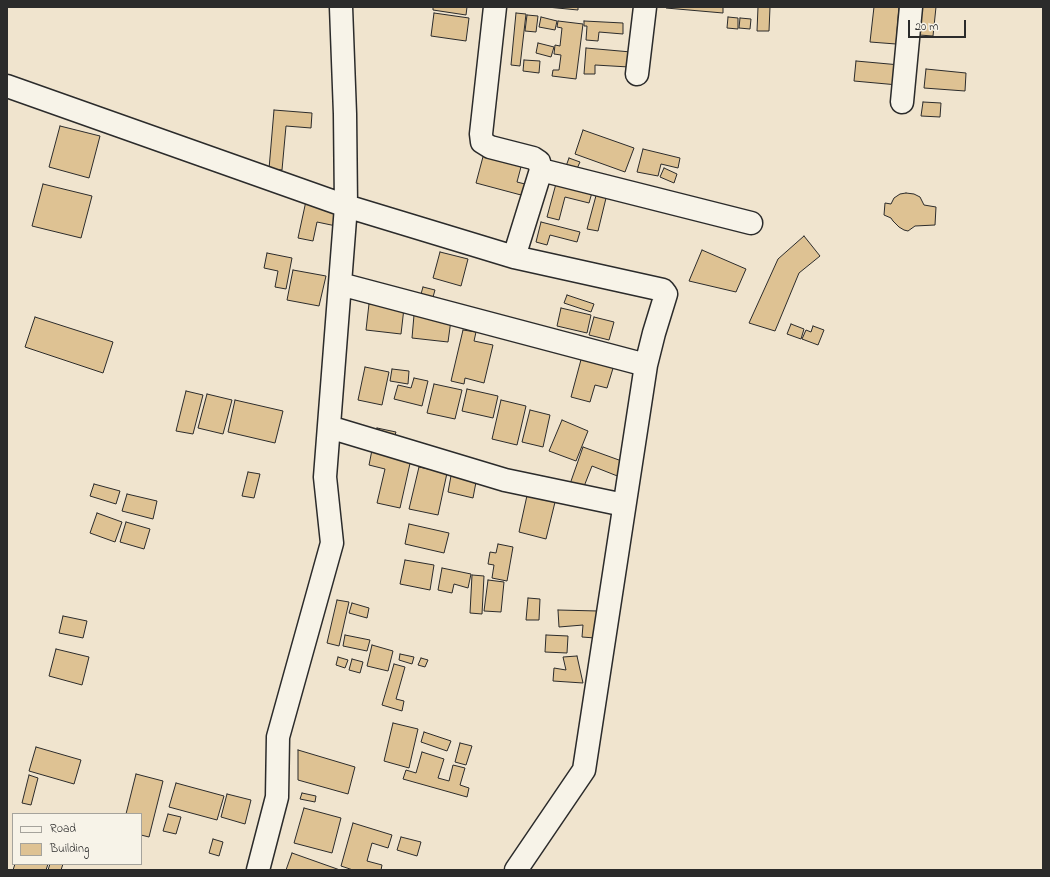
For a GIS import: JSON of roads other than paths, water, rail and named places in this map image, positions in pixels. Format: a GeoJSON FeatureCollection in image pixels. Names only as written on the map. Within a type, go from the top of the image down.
{"type":"FeatureCollection","features":[{"type":"Feature","properties":{"kind":"street"},"geometry":{"type":"LineString","coordinates":[[258,870],[277,797],[278,737],[332,543],[325,477],[346,206],[345,114],[341,7]]}},
{"type":"Feature","properties":{"kind":"street"},"geometry":{"type":"LineString","coordinates":[[495,7],[481,134],[482,142],[490,147],[533,158],[539,162],[541,170],[514,257]]}},
{"type":"Feature","properties":{"kind":"street"},"geometry":{"type":"LineString","coordinates":[[637,74],[645,7]]}},
{"type":"Feature","properties":{"kind":"street"},"geometry":{"type":"LineString","coordinates":[[902,102],[911,7]]}},
{"type":"Feature","properties":{"kind":"street"},"geometry":{"type":"LineString","coordinates":[[7,86],[346,206],[514,257],[663,290],[666,294],[646,365],[584,770],[516,870]]}},
{"type":"Feature","properties":{"kind":"street"},"geometry":{"type":"LineString","coordinates":[[541,170],[751,223]]}},
{"type":"Feature","properties":{"kind":"street"},"geometry":{"type":"LineString","coordinates":[[340,284],[646,365]]}},
{"type":"Feature","properties":{"kind":"street"},"geometry":{"type":"LineString","coordinates":[[329,427],[505,480],[624,505]]}}]}
